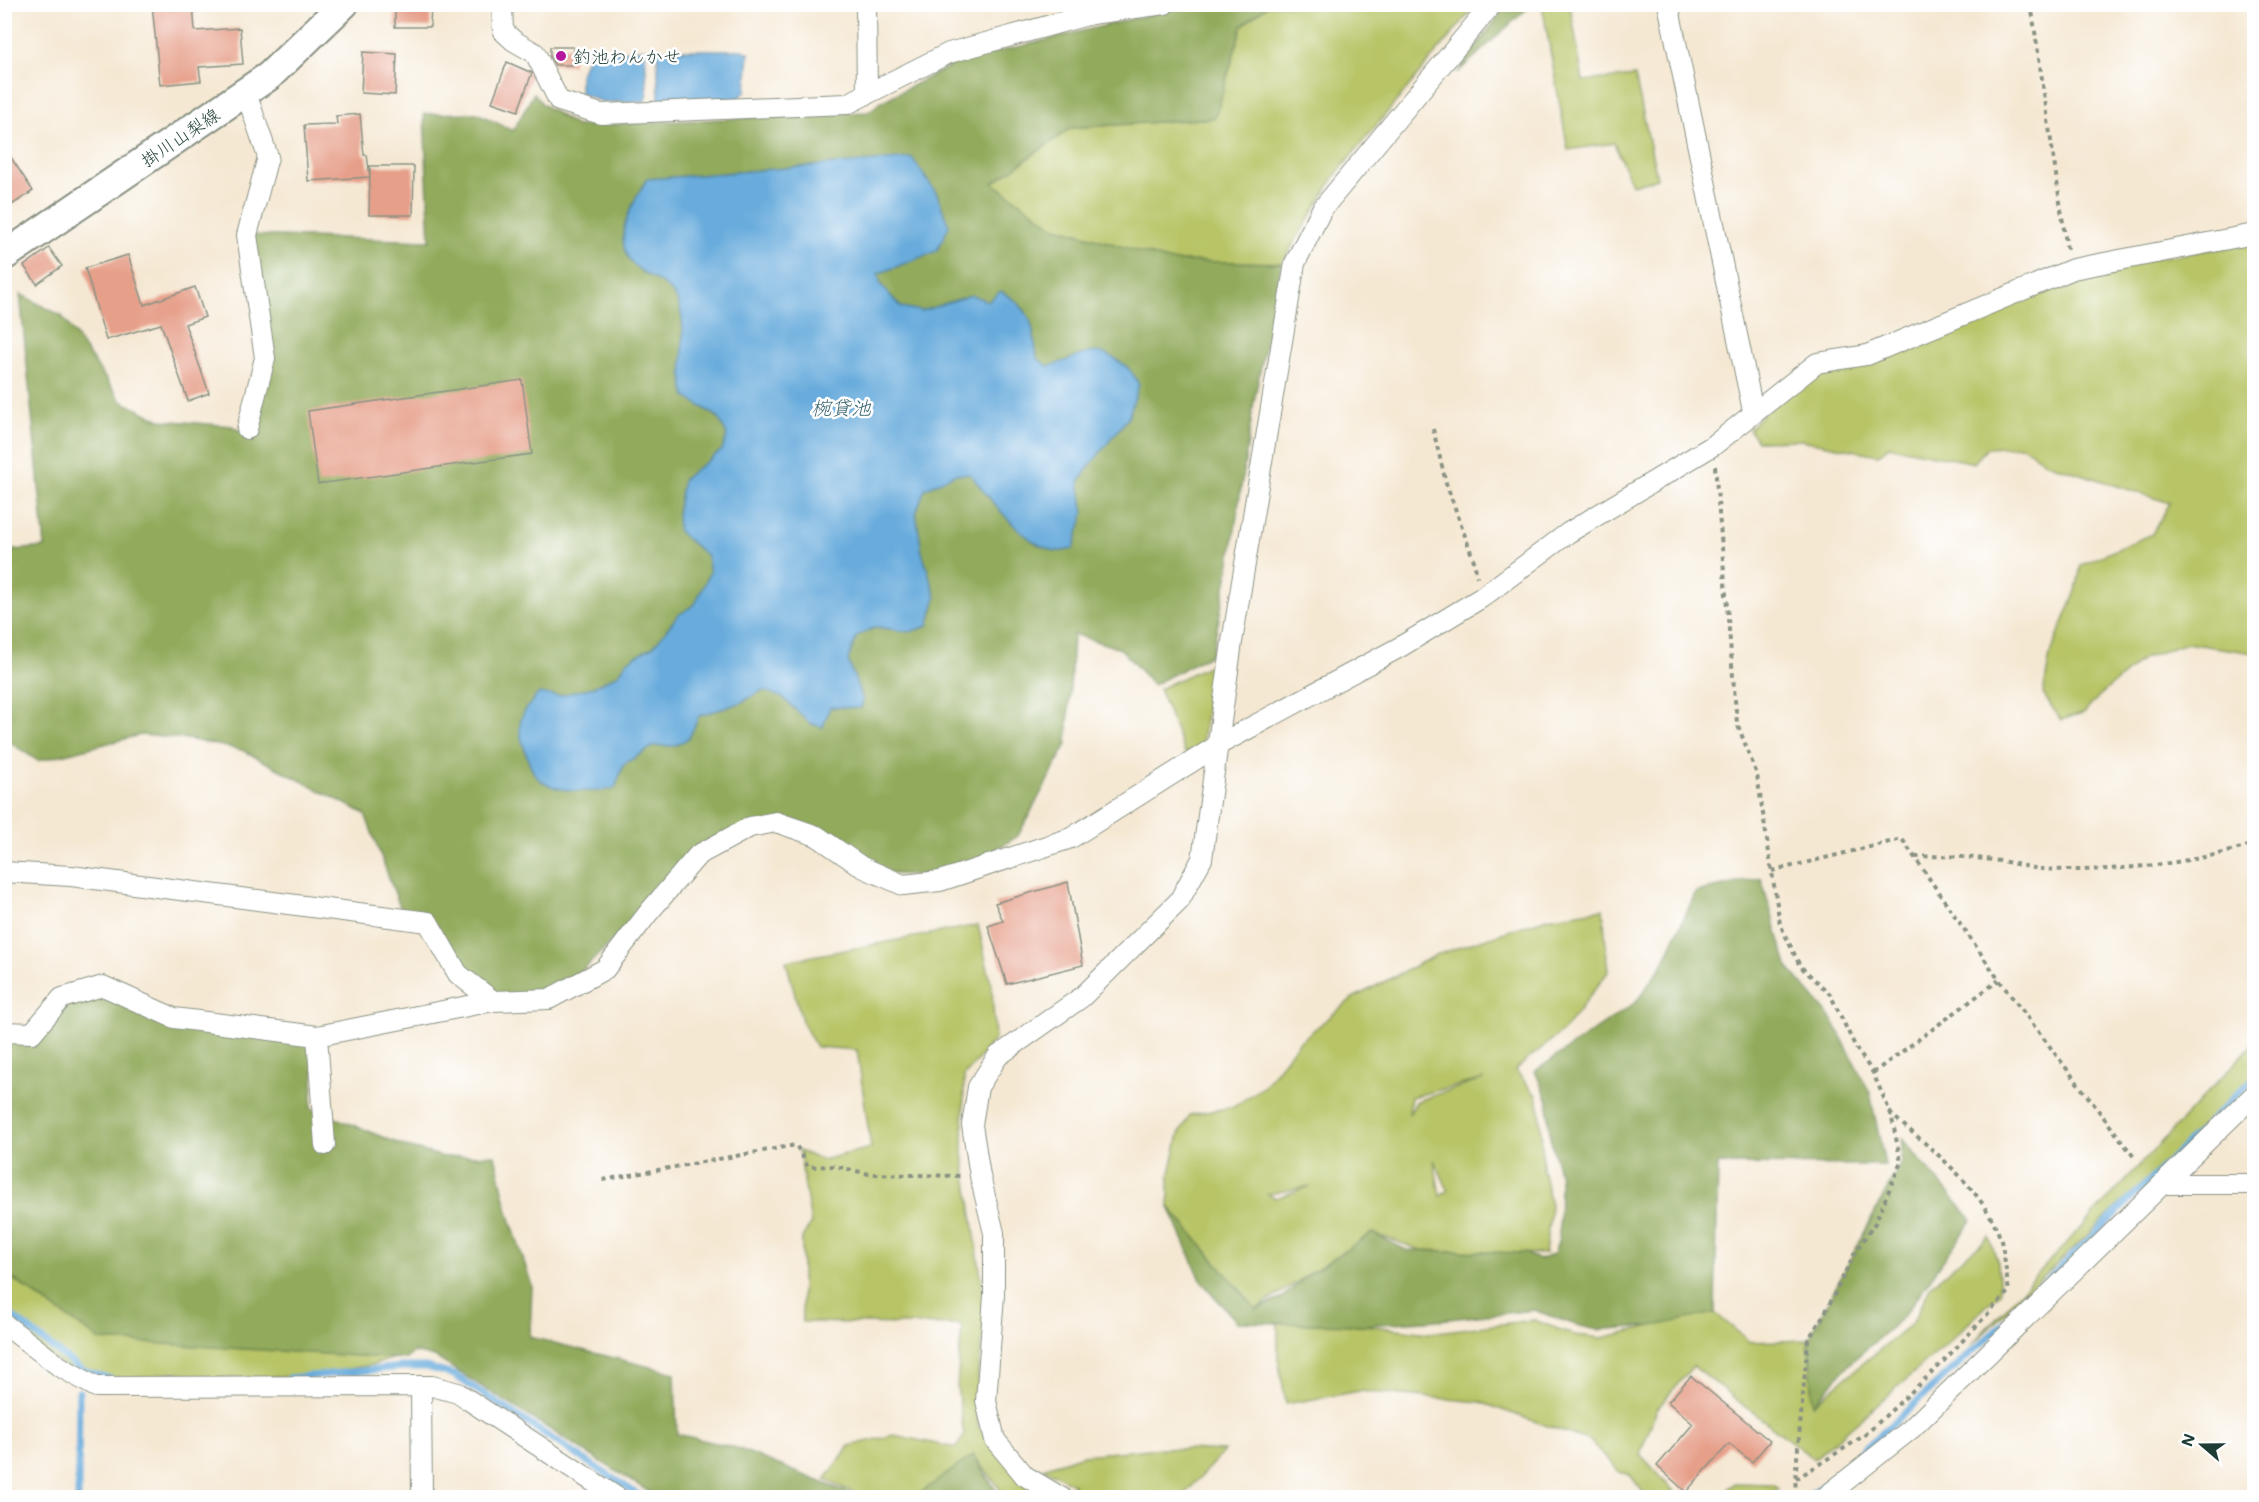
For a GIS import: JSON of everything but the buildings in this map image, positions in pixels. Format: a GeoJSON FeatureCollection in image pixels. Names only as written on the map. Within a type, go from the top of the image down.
{"type":"FeatureCollection","features":[{"type":"Feature","properties":{"kind":"main road","name":"掛川山梨線"},"geometry":{"type":"LineString","coordinates":[[4,256],[246,93],[284,63],[344,4]]}},
{"type":"Feature","properties":{"kind":"street"},"geometry":{"type":"LineString","coordinates":[[502,4],[503,31],[514,41],[535,53],[559,101],[601,114],[847,104],[949,52],[1091,14],[1165,4]]}},
{"type":"Feature","properties":{"kind":"street"},"geometry":{"type":"LineString","coordinates":[[866,4],[867,94]]}},
{"type":"Feature","properties":{"kind":"street"},"geometry":{"type":"LineString","coordinates":[[1062,1497],[1025,1476],[995,1440],[986,1401],[994,1295],[994,1233],[980,1176],[972,1125],[978,1087],[998,1056],[1082,997],[1179,901],[1202,858],[1220,744],[1232,642],[1295,263],[1322,209],[1492,4]]}},
{"type":"Feature","properties":{"kind":"street"},"geometry":{"type":"LineString","coordinates":[[1668,4],[1753,411]]}},
{"type":"Feature","properties":{"kind":"street"},"geometry":{"type":"LineString","coordinates":[[246,93],[268,157],[247,235],[265,358],[248,429]]}},
{"type":"Feature","properties":{"kind":"street"},"geometry":{"type":"LineString","coordinates":[[4,1032],[32,1033],[62,998],[103,986],[174,1018],[317,1036],[493,1001],[549,999],[605,969],[649,912],[698,855],[750,827],[776,822],[817,836],[862,867],[903,885],[940,881],[1071,838],[1220,744],[1400,647],[1481,598],[1568,533],[1714,445],[1753,411],[1817,363],[1867,356],[2073,269],[2254,234]]}},
{"type":"Feature","properties":{"kind":"street"},"geometry":{"type":"LineString","coordinates":[[4,872],[70,876],[428,922],[458,974],[493,1001]]}},
{"type":"Feature","properties":{"kind":"street"},"geometry":{"type":"LineString","coordinates":[[317,1036],[325,1145]]}},
{"type":"Feature","properties":{"kind":"street"},"geometry":{"type":"LineString","coordinates":[[1824,1497],[1911,1429],[2254,1095]]}},
{"type":"Feature","properties":{"kind":"street"},"geometry":{"type":"LineString","coordinates":[[2164,1184],[2254,1184]]}},
{"type":"Feature","properties":{"kind":"street"},"geometry":{"type":"LineString","coordinates":[[4,1324],[59,1366],[96,1387],[432,1386],[458,1393],[618,1497]]}},
{"type":"Feature","properties":{"kind":"street"},"geometry":{"type":"LineString","coordinates":[[421,1386],[422,1497]]}},
{"type":"Feature","properties":{"kind":"path"},"geometry":{"type":"LineString","coordinates":[[2031,4],[2069,260]]}},
{"type":"Feature","properties":{"kind":"path"},"geometry":{"type":"LineString","coordinates":[[1433,429],[1446,483],[1474,561],[1481,598]]}},
{"type":"Feature","properties":{"kind":"path"},"geometry":{"type":"LineString","coordinates":[[1714,445],[1737,723],[1756,775],[1780,924],[1800,966],[1830,994],[1856,1048],[1873,1073],[1891,1114],[1901,1162],[1875,1223],[1855,1252],[1825,1313],[1808,1340],[1795,1480],[1797,1497]]}},
{"type":"Feature","properties":{"kind":"path"},"geometry":{"type":"LineString","coordinates":[[1772,871],[1902,839],[1999,980],[2134,1158]]}},
{"type":"Feature","properties":{"kind":"path"},"geometry":{"type":"LineString","coordinates":[[1914,856],[1951,854],[2039,869],[2078,870],[2159,863],[2237,850],[2254,844]]}},
{"type":"Feature","properties":{"kind":"path"},"geometry":{"type":"LineString","coordinates":[[1873,1073],[1999,980]]}},
{"type":"Feature","properties":{"kind":"path"},"geometry":{"type":"LineString","coordinates":[[1795,1480],[1865,1435],[1939,1366],[2009,1291],[2001,1240],[1983,1206],[1949,1165],[1891,1114]]}},
{"type":"Feature","properties":{"kind":"path"},"geometry":{"type":"LineString","coordinates":[[603,1180],[796,1145],[808,1167],[835,1166],[869,1174],[980,1176]]}},
{"type":"Feature","properties":{"kind":"green space"},"geometry":{"type":"Polygon","coordinates":[[[1188,5],[1268,5],[1242,26],[1215,118],[1071,128],[993,183],[1053,226],[1171,261],[1282,263],[1254,401],[1230,562],[1212,654],[1153,685],[1121,649],[1073,634],[1067,744],[1018,836],[952,877],[895,874],[776,823],[698,855],[559,994],[493,1001],[434,935],[400,907],[365,814],[242,750],[188,739],[140,735],[38,761],[5,739],[4,551],[45,547],[20,294],[62,316],[121,401],[160,420],[232,426],[253,438],[247,429],[265,358],[247,235],[430,241],[424,114],[477,113],[513,131],[534,93],[542,104],[576,126],[868,112],[881,102],[960,61],[1188,5]]]}},
{"type":"Feature","properties":{"kind":"green space"},"geometry":{"type":"Polygon","coordinates":[[[1268,5],[1476,5],[1337,173],[1282,263],[1171,261],[1053,226],[993,183],[1071,128],[1215,118],[1242,26],[1268,5]]]}},
{"type":"Feature","properties":{"kind":"green space"},"geometry":{"type":"Polygon","coordinates":[[[1506,5],[1531,5],[1457,73],[1506,5]]]}},
{"type":"Feature","properties":{"kind":"green space"},"geometry":{"type":"Polygon","coordinates":[[[1542,5],[1570,5],[1583,81],[1635,76],[1657,178],[1632,185],[1614,143],[1568,150],[1542,5]]]}},
{"type":"Feature","properties":{"kind":"green space"},"geometry":{"type":"Polygon","coordinates":[[[2254,243],[2254,519],[2249,500],[2254,522],[2254,653],[2186,643],[2144,658],[2099,696],[2085,712],[2061,720],[2043,694],[2050,655],[2076,591],[2081,565],[2152,534],[2170,503],[2047,463],[2022,446],[1987,448],[1974,463],[1889,446],[1878,455],[1801,440],[1757,441],[1749,429],[1793,379],[2097,267],[2254,243]]]}},
{"type":"Feature","properties":{"kind":"green space"},"geometry":{"type":"Polygon","coordinates":[[[1212,664],[1202,746],[1185,753],[1159,689],[1212,664]]]}},
{"type":"Feature","properties":{"kind":"green space"},"geometry":{"type":"Polygon","coordinates":[[[1761,878],[1787,966],[1832,1019],[1870,1093],[1885,1165],[1718,1164],[1715,1313],[1659,1325],[1598,1330],[1534,1310],[1364,1325],[1237,1322],[1202,1282],[1169,1207],[1256,1309],[1280,1299],[1309,1274],[1372,1233],[1406,1250],[1525,1253],[1539,1260],[1554,1254],[1559,1239],[1560,1177],[1550,1137],[1548,1101],[1535,1071],[1636,1002],[1661,967],[1696,892],[1761,878]]]}},
{"type":"Feature","properties":{"kind":"green space"},"geometry":{"type":"Polygon","coordinates":[[[1603,909],[1608,972],[1565,1029],[1515,1070],[1536,1095],[1540,1111],[1543,1169],[1551,1206],[1545,1254],[1421,1250],[1372,1233],[1256,1309],[1169,1207],[1169,1177],[1179,1134],[1190,1115],[1233,1107],[1263,1087],[1299,1042],[1353,998],[1436,955],[1547,918],[1603,909]],[[1484,1079],[1411,1097],[1409,1114],[1417,1101],[1484,1079]],[[1434,1160],[1440,1196],[1448,1190],[1434,1160]],[[1311,1186],[1268,1194],[1276,1198],[1311,1186]]]}},
{"type":"Feature","properties":{"kind":"green space"},"geometry":{"type":"Polygon","coordinates":[[[978,925],[992,988],[995,1039],[964,1076],[963,1153],[986,1311],[978,1374],[978,1427],[1004,1450],[1066,1497],[1001,1497],[1003,1493],[977,1460],[917,1497],[863,1497],[825,1480],[849,1446],[894,1435],[956,1448],[964,1436],[957,1386],[962,1325],[802,1322],[802,1238],[811,1223],[799,1151],[822,1160],[871,1148],[857,1050],[816,1047],[802,1021],[786,961],[978,925]]]}},
{"type":"Feature","properties":{"kind":"green space"},"geometry":{"type":"Polygon","coordinates":[[[108,988],[182,1024],[317,1036],[311,1108],[407,1147],[444,1157],[495,1155],[508,1212],[532,1286],[530,1337],[675,1373],[677,1434],[737,1448],[858,1497],[657,1497],[435,1357],[414,1352],[406,1359],[100,1340],[5,1273],[5,1033],[32,1033],[62,998],[108,988]]]}},
{"type":"Feature","properties":{"kind":"green space"},"geometry":{"type":"Polygon","coordinates":[[[2254,1043],[2254,1078],[1971,1345],[2254,1043]]]}},
{"type":"Feature","properties":{"kind":"green space"},"geometry":{"type":"Polygon","coordinates":[[[1902,1139],[1972,1220],[1903,1317],[1851,1362],[1813,1405],[1809,1339],[1901,1162],[1902,1139]]]}},
{"type":"Feature","properties":{"kind":"green space"},"geometry":{"type":"Polygon","coordinates":[[[1989,1237],[1998,1263],[2000,1293],[1948,1343],[1814,1459],[1693,1366],[1657,1409],[1640,1454],[1679,1497],[1647,1497],[1630,1475],[1619,1472],[1590,1441],[1480,1402],[1360,1391],[1286,1404],[1278,1359],[1278,1323],[1364,1325],[1429,1333],[1534,1320],[1574,1335],[1602,1338],[1683,1318],[1715,1313],[1750,1342],[1808,1340],[1814,1404],[1913,1322],[1931,1285],[1989,1237]]]}},
{"type":"Feature","properties":{"kind":"green space"},"geometry":{"type":"Polygon","coordinates":[[[4,1273],[100,1340],[414,1352],[372,1365],[309,1376],[87,1382],[5,1325],[4,1273]]]}},
{"type":"Feature","properties":{"kind":"green space"},"geometry":{"type":"Polygon","coordinates":[[[1162,1448],[1224,1451],[1182,1497],[1075,1497],[1073,1484],[1043,1468],[1083,1455],[1162,1448]]]}},
{"type":"Feature","properties":{"kind":"green space"},"geometry":{"type":"Polygon","coordinates":[[[973,1455],[1000,1497],[915,1497],[973,1455]]]}},
{"type":"Feature","properties":{"kind":"green space"},"geometry":{"type":"Polygon","coordinates":[[[1735,1483],[1772,1484],[1778,1488],[1762,1497],[1718,1497],[1735,1483]]]}},
{"type":"Feature","properties":{"kind":"water"},"geometry":{"type":"Polygon","coordinates":[[[645,49],[647,94],[644,102],[603,102],[580,93],[580,75],[589,54],[645,49]]]}},
{"type":"Feature","properties":{"kind":"water"},"geometry":{"type":"Polygon","coordinates":[[[657,50],[742,50],[749,53],[746,91],[738,99],[659,100],[657,50]]]}},
{"type":"Feature","properties":{"kind":"water","name":"椀貸池"},"geometry":{"type":"Polygon","coordinates":[[[912,158],[937,194],[949,226],[937,251],[878,274],[881,285],[901,307],[922,311],[971,295],[988,301],[1001,291],[1025,311],[1032,326],[1037,358],[1048,366],[1097,352],[1114,358],[1126,366],[1139,385],[1128,418],[1079,482],[1084,514],[1073,549],[1055,551],[1031,540],[1008,519],[970,474],[955,474],[925,489],[916,513],[922,552],[936,597],[928,626],[910,632],[876,627],[857,636],[848,660],[863,701],[861,708],[830,707],[823,727],[811,724],[783,698],[763,690],[740,703],[699,716],[689,738],[675,746],[654,746],[624,764],[615,788],[574,791],[543,782],[530,767],[520,733],[521,719],[533,700],[539,693],[558,696],[593,687],[619,674],[627,661],[654,646],[677,616],[695,604],[710,572],[707,556],[678,531],[677,514],[683,479],[722,450],[727,435],[718,417],[686,397],[682,373],[683,325],[678,302],[667,288],[632,263],[625,252],[624,227],[640,190],[647,179],[912,158]]]}},
{"type":"Feature","properties":{"kind":"waterway"},"geometry":{"type":"LineString","coordinates":[[1803,1498],[1822,1487],[2002,1325],[2254,1078]]}},
{"type":"Feature","properties":{"kind":"waterway"},"geometry":{"type":"LineString","coordinates":[[4,1310],[81,1370],[111,1379]]}},
{"type":"Feature","properties":{"kind":"waterway"},"geometry":{"type":"LineString","coordinates":[[290,1378],[402,1367],[426,1367],[454,1375],[643,1498]]}},
{"type":"Feature","properties":{"kind":"waterway"},"geometry":{"type":"LineString","coordinates":[[78,1498],[79,1392]]}},
{"type":"Feature","properties":{"kind":"place","name":"釣池わんかせ"},"geometry":{"type":"Point","coordinates":[561,56]}}]}
